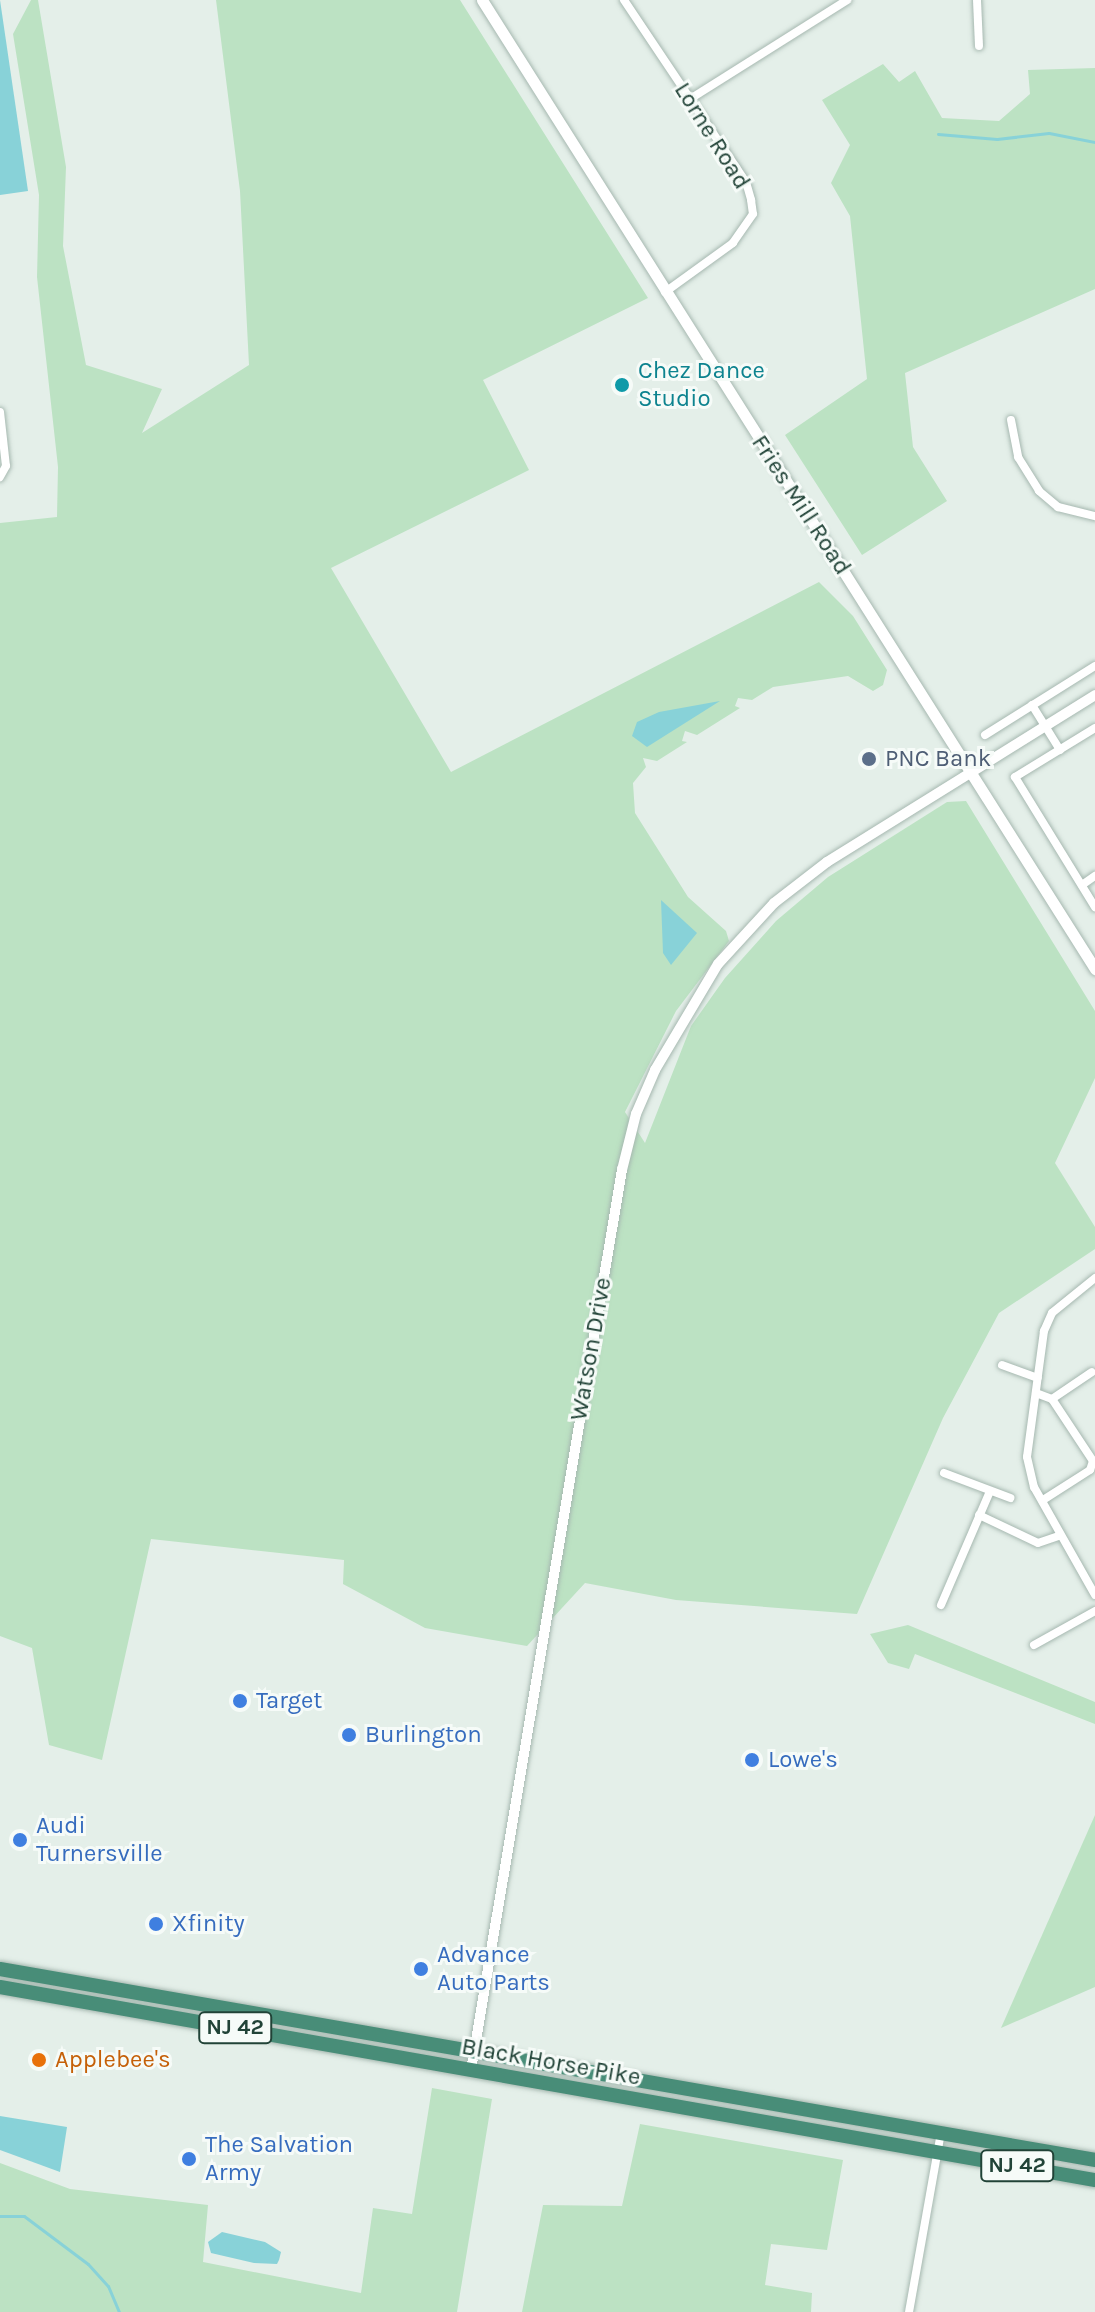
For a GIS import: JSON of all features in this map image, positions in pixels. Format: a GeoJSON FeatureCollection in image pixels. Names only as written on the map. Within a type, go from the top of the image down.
{"type":"FeatureCollection","features":[{"type":"Feature","properties":{"kind":"highway","name":"Black Horse Pike"},"geometry":{"type":"LineString","coordinates":[[0,1969],[839,2118],[1095,2160]]}},
{"type":"Feature","properties":{"kind":"highway"},"geometry":{"type":"LineString","coordinates":[[2,1987],[22,1977],[67,1979]]}},
{"type":"Feature","properties":{"kind":"highway","name":"Black Horse Pike"},"geometry":{"type":"LineString","coordinates":[[2,1987],[1095,2180]]}},
{"type":"Feature","properties":{"kind":"main road","name":"Fries Mill Road"},"geometry":{"type":"LineString","coordinates":[[482,0],[1095,969]]}},
{"type":"Feature","properties":{"kind":"street","name":"Lorne Road"},"geometry":{"type":"LineString","coordinates":[[624,0],[746,182],[753,214],[733,243],[665,292]]}},
{"type":"Feature","properties":{"kind":"street"},"geometry":{"type":"LineString","coordinates":[[690,99],[847,0]]}},
{"type":"Feature","properties":{"kind":"street"},"geometry":{"type":"LineString","coordinates":[[977,0],[979,46]]}},
{"type":"Feature","properties":{"kind":"street"},"geometry":{"type":"LineString","coordinates":[[0,412],[6,466],[0,477]]}},
{"type":"Feature","properties":{"kind":"street"},"geometry":{"type":"LineString","coordinates":[[1011,420],[1018,457],[1039,491],[1058,507],[1095,516]]}},
{"type":"Feature","properties":{"kind":"street"},"geometry":{"type":"LineString","coordinates":[[985,735],[1095,666]]}},
{"type":"Feature","properties":{"kind":"street","name":"Watson Drive"},"geometry":{"type":"LineString","coordinates":[[471,2070],[547,1596],[636,1114],[687,1012],[718,964],[774,903],[827,862],[1095,695]]}},
{"type":"Feature","properties":{"kind":"street"},"geometry":{"type":"LineString","coordinates":[[1032,705],[1060,750]]}},
{"type":"Feature","properties":{"kind":"street"},"geometry":{"type":"LineString","coordinates":[[1095,728],[1015,777],[1095,907]]}},
{"type":"Feature","properties":{"kind":"street"},"geometry":{"type":"LineString","coordinates":[[1082,885],[1095,876]]}},
{"type":"Feature","properties":{"kind":"street"},"geometry":{"type":"LineString","coordinates":[[1095,1278],[1052,1313],[1038,1378],[1027,1457],[1043,1500],[1095,1595]]}},
{"type":"Feature","properties":{"kind":"street"},"geometry":{"type":"LineString","coordinates":[[1002,1365],[1038,1378]]}},
{"type":"Feature","properties":{"kind":"street"},"geometry":{"type":"LineString","coordinates":[[1052,1399],[1092,1372]]}},
{"type":"Feature","properties":{"kind":"street"},"geometry":{"type":"LineString","coordinates":[[1036,1393],[1052,1399],[1093,1461],[1090,1470],[1043,1500]]}},
{"type":"Feature","properties":{"kind":"street"},"geometry":{"type":"LineString","coordinates":[[944,1473],[1010,1498]]}},
{"type":"Feature","properties":{"kind":"street"},"geometry":{"type":"LineString","coordinates":[[941,1605],[990,1491]]}},
{"type":"Feature","properties":{"kind":"street"},"geometry":{"type":"LineString","coordinates":[[979,1515],[1038,1543],[1052,1542],[1061,1535]]}},
{"type":"Feature","properties":{"kind":"street"},"geometry":{"type":"LineString","coordinates":[[1034,1645],[1095,1611]]}},
{"type":"Feature","properties":{"kind":"street"},"geometry":{"type":"LineString","coordinates":[[834,2134],[839,2118]]}},
{"type":"Feature","properties":{"kind":"street"},"geometry":{"type":"LineString","coordinates":[[909,2312],[941,2133]]}},
{"type":"Feature","properties":{"kind":"green space"},"geometry":{"type":"Polygon","coordinates":[[[31,0],[38,0],[66,167],[63,246],[86,365],[162,389],[142,433],[249,365],[240,191],[216,0],[460,0],[648,298],[483,380],[529,470],[331,568],[451,772],[819,582],[853,616],[887,670],[883,685],[873,691],[848,676],[773,687],[752,700],[738,698],[735,706],[740,708],[697,735],[685,731],[682,741],[687,742],[657,761],[643,758],[646,767],[633,783],[635,813],[688,897],[726,931],[729,941],[676,1011],[625,1112],[645,1143],[691,1026],[725,978],[776,921],[828,877],[947,802],[966,801],[1095,1011],[1095,1078],[1055,1163],[1095,1227],[1095,1249],[999,1313],[943,1418],[857,1614],[676,1600],[585,1583],[527,1646],[425,1628],[343,1584],[344,1560],[151,1539],[102,1760],[49,1745],[32,1648],[0,1636],[0,523],[57,517],[58,467],[37,277],[39,195],[13,34],[31,0]]]}},
{"type":"Feature","properties":{"kind":"green space"},"geometry":{"type":"Polygon","coordinates":[[[883,64],[899,82],[915,71],[942,118],[999,121],[1030,94],[1028,70],[1095,68],[1095,289],[905,373],[913,447],[947,501],[862,555],[785,435],[867,379],[850,216],[831,183],[850,145],[822,100],[883,64]]]}},
{"type":"Feature","properties":{"kind":"green space"},"geometry":{"type":"Polygon","coordinates":[[[908,1625],[1095,1702],[1095,1724],[915,1654],[909,1669],[888,1663],[870,1634],[908,1625]]]}},
{"type":"Feature","properties":{"kind":"green space"},"geometry":{"type":"Polygon","coordinates":[[[1095,1815],[1095,1987],[1001,2028],[1095,1815]]]}},
{"type":"Feature","properties":{"kind":"green space"},"geometry":{"type":"Polygon","coordinates":[[[432,2088],[492,2099],[457,2312],[0,2312],[0,2163],[70,2189],[208,2205],[203,2262],[361,2293],[373,2208],[412,2214],[432,2088]]]}},
{"type":"Feature","properties":{"kind":"green space"},"geometry":{"type":"Polygon","coordinates":[[[640,2124],[843,2160],[827,2250],[771,2244],[765,2285],[812,2293],[811,2312],[522,2312],[543,2205],[622,2206],[640,2124]]]}},
{"type":"Feature","properties":{"kind":"water"},"geometry":{"type":"Polygon","coordinates":[[[0,0],[28,191],[0,195],[0,0]]]}},
{"type":"Feature","properties":{"kind":"water"},"geometry":{"type":"Polygon","coordinates":[[[720,701],[647,747],[632,736],[637,722],[659,712],[720,701]]]}},
{"type":"Feature","properties":{"kind":"water"},"geometry":{"type":"Polygon","coordinates":[[[661,900],[697,933],[671,965],[663,953],[661,900]]]}},
{"type":"Feature","properties":{"kind":"water"},"geometry":{"type":"Polygon","coordinates":[[[0,2116],[67,2127],[60,2172],[0,2150],[0,2116]]]}},
{"type":"Feature","properties":{"kind":"water"},"geometry":{"type":"Polygon","coordinates":[[[222,2232],[265,2242],[281,2252],[277,2264],[254,2263],[211,2253],[208,2242],[222,2232]]]}},
{"type":"Feature","properties":{"kind":"waterway"},"geometry":{"type":"LineString","coordinates":[[938,134],[997,139],[1049,133],[1095,142]]}},
{"type":"Feature","properties":{"kind":"waterway"},"geometry":{"type":"LineString","coordinates":[[0,2216],[24,2216],[88,2264],[108,2286],[119,2312]]}},
{"type":"Feature","properties":{"kind":"place","name":"Chez Dance Studio"},"geometry":{"type":"Point","coordinates":[622,385]}},
{"type":"Feature","properties":{"kind":"place","name":"PNC Bank"},"geometry":{"type":"Point","coordinates":[869,759]}},
{"type":"Feature","properties":{"kind":"place","name":"Target"},"geometry":{"type":"Point","coordinates":[240,1701]}},
{"type":"Feature","properties":{"kind":"place","name":"Burlington"},"geometry":{"type":"Point","coordinates":[349,1735]}},
{"type":"Feature","properties":{"kind":"place","name":"Lowe's"},"geometry":{"type":"Point","coordinates":[752,1760]}},
{"type":"Feature","properties":{"kind":"place","name":"Audi Turnersville"},"geometry":{"type":"Point","coordinates":[20,1840]}},
{"type":"Feature","properties":{"kind":"place","name":"Xfinity"},"geometry":{"type":"Point","coordinates":[156,1924]}},
{"type":"Feature","properties":{"kind":"place","name":"Advance Auto Parts"},"geometry":{"type":"Point","coordinates":[421,1969]}},
{"type":"Feature","properties":{"kind":"place","name":"Applebee's"},"geometry":{"type":"Point","coordinates":[39,2060]}},
{"type":"Feature","properties":{"kind":"place","name":"The Salvation Army"},"geometry":{"type":"Point","coordinates":[189,2159]}}]}
